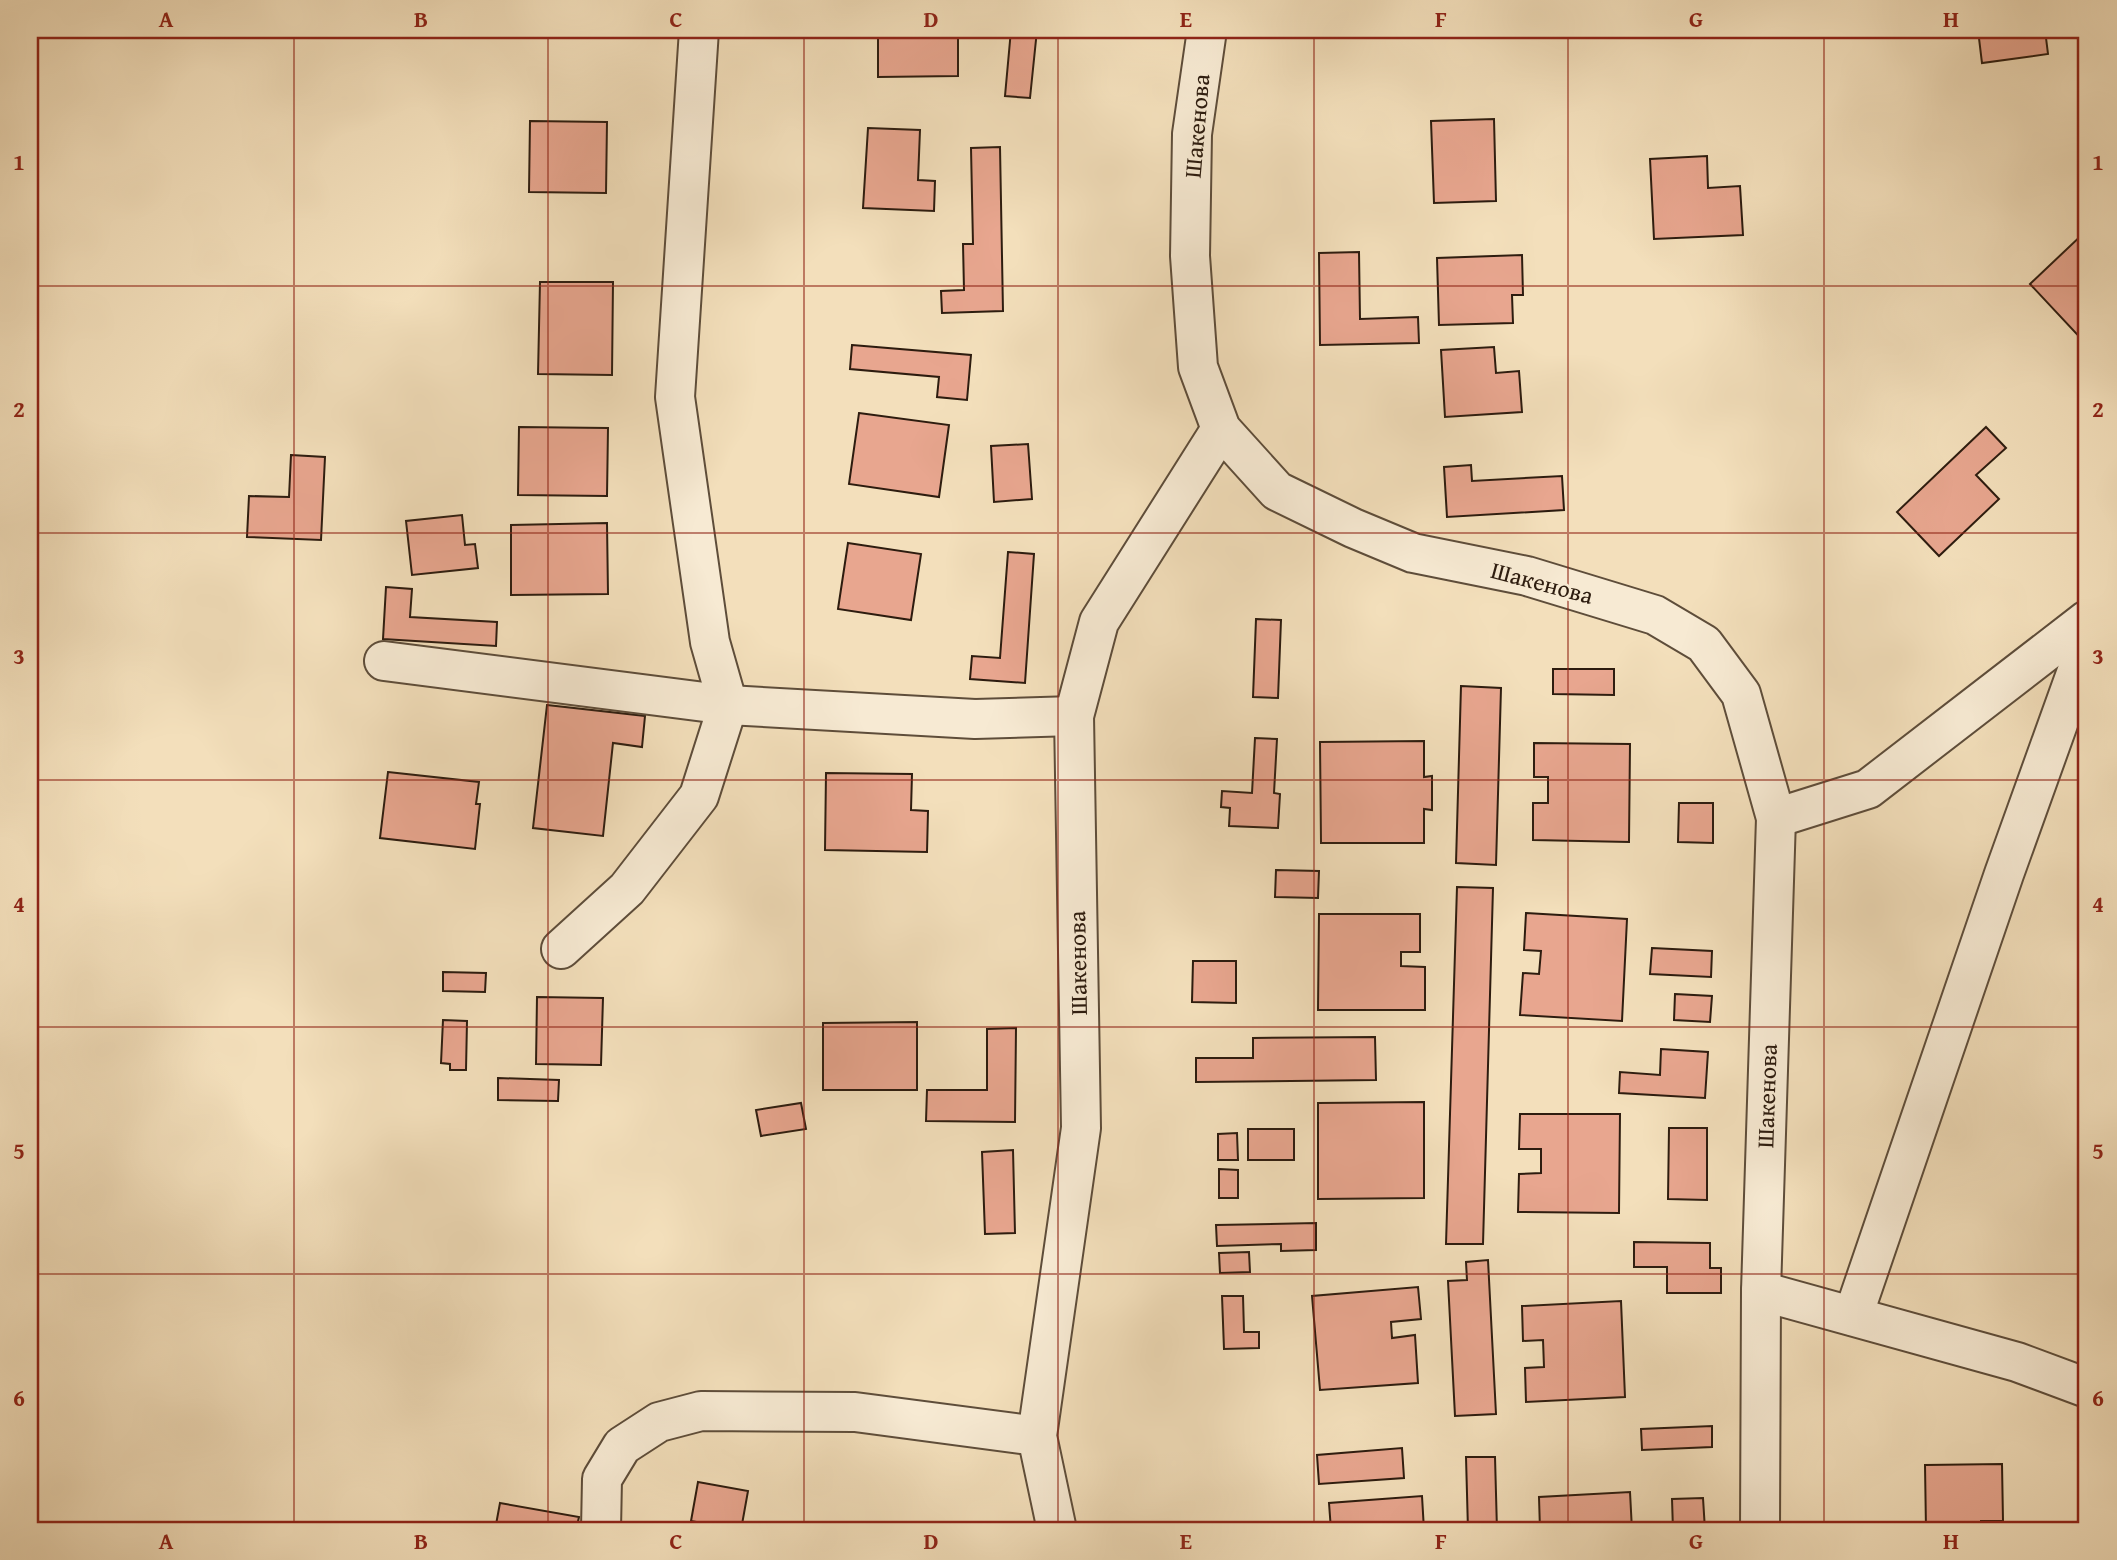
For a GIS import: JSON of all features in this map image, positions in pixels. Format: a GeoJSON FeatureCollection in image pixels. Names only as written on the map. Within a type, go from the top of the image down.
{"type":"FeatureCollection","features":[{"type":"Feature","properties":{"kind":"street"},"geometry":{"type":"LineString","coordinates":[[561,949],[627,889],[699,796],[729,705],[710,642],[676,397],[699,30]]}},
{"type":"Feature","properties":{"kind":"street","name":"Шакенова"},"geometry":{"type":"LineString","coordinates":[[1207,30],[1192,134],[1190,257],[1198,367],[1221,429],[1277,491],[1353,528],[1413,553],[1527,576],[1655,615],[1704,645],[1741,694],[1776,818],[1761,1291],[1760,1530]]}},
{"type":"Feature","properties":{"kind":"street","name":"Шакенова"},"geometry":{"type":"LineString","coordinates":[[1057,1530],[1037,1436],[1081,1128],[1074,716],[1099,622],[1221,429]]}},
{"type":"Feature","properties":{"kind":"street"},"geometry":{"type":"LineString","coordinates":[[1776,818],[1868,789],[2087,620]]}},
{"type":"Feature","properties":{"kind":"street"},"geometry":{"type":"LineString","coordinates":[[1853,1317],[1999,887],[2087,643]]}},
{"type":"Feature","properties":{"kind":"street"},"geometry":{"type":"LineString","coordinates":[[384,661],[729,705],[975,719],[1074,716]]}},
{"type":"Feature","properties":{"kind":"street"},"geometry":{"type":"LineString","coordinates":[[1761,1291],[2017,1362],[2087,1388]]}},
{"type":"Feature","properties":{"kind":"street"},"geometry":{"type":"LineString","coordinates":[[601,1530],[602,1479],[622,1446],[659,1422],[701,1411],[855,1412],[1037,1436]]}},
{"type":"Feature","properties":{"kind":"building"},"geometry":{"type":"Polygon","coordinates":[[[141,30],[194,30],[194,34],[141,30]]]}},
{"type":"Feature","properties":{"kind":"building"},"geometry":{"type":"Polygon","coordinates":[[[878,30],[958,30],[958,76],[878,77],[878,30]]]}},
{"type":"Feature","properties":{"kind":"building"},"geometry":{"type":"Polygon","coordinates":[[[1011,30],[1037,30],[1030,98],[1005,96],[1011,30]]]}},
{"type":"Feature","properties":{"kind":"building"},"geometry":{"type":"Polygon","coordinates":[[[1978,30],[2045,30],[2048,54],[1982,63],[1978,30]]]}},
{"type":"Feature","properties":{"kind":"building"},"geometry":{"type":"Polygon","coordinates":[[[1494,119],[1496,201],[1434,203],[1431,121],[1494,119]]]}},
{"type":"Feature","properties":{"kind":"building"},"geometry":{"type":"Polygon","coordinates":[[[530,121],[607,122],[606,193],[529,192],[530,121]]]}},
{"type":"Feature","properties":{"kind":"building"},"geometry":{"type":"Polygon","coordinates":[[[868,128],[920,130],[918,180],[935,181],[934,211],[863,208],[868,128]]]}},
{"type":"Feature","properties":{"kind":"building"},"geometry":{"type":"Polygon","coordinates":[[[1000,147],[1003,311],[942,313],[941,291],[964,290],[963,244],[973,244],[971,148],[1000,147]]]}},
{"type":"Feature","properties":{"kind":"building"},"geometry":{"type":"Polygon","coordinates":[[[1707,156],[1708,188],[1740,186],[1743,235],[1654,239],[1650,159],[1707,156]]]}},
{"type":"Feature","properties":{"kind":"building"},"geometry":{"type":"Polygon","coordinates":[[[2087,230],[2087,345],[2030,284],[2087,230]]]}},
{"type":"Feature","properties":{"kind":"building"},"geometry":{"type":"Polygon","coordinates":[[[1359,252],[1360,319],[1418,317],[1419,343],[1320,345],[1319,253],[1359,252]]]}},
{"type":"Feature","properties":{"kind":"building"},"geometry":{"type":"Polygon","coordinates":[[[1522,255],[1523,295],[1512,295],[1513,323],[1439,325],[1437,258],[1522,255]]]}},
{"type":"Feature","properties":{"kind":"building"},"geometry":{"type":"Polygon","coordinates":[[[540,282],[613,282],[612,375],[538,374],[540,282]]]}},
{"type":"Feature","properties":{"kind":"building"},"geometry":{"type":"Polygon","coordinates":[[[852,345],[971,355],[967,400],[937,397],[939,377],[850,369],[852,345]]]}},
{"type":"Feature","properties":{"kind":"building"},"geometry":{"type":"Polygon","coordinates":[[[1494,347],[1496,373],[1519,371],[1522,412],[1445,417],[1441,350],[1494,347]]]}},
{"type":"Feature","properties":{"kind":"building"},"geometry":{"type":"Polygon","coordinates":[[[859,413],[949,425],[939,497],[849,484],[859,413]]]}},
{"type":"Feature","properties":{"kind":"building"},"geometry":{"type":"Polygon","coordinates":[[[519,427],[608,428],[607,496],[518,495],[519,427]]]}},
{"type":"Feature","properties":{"kind":"building"},"geometry":{"type":"Polygon","coordinates":[[[1986,427],[2006,448],[1976,475],[1999,499],[1939,556],[1897,512],[1986,427]]]}},
{"type":"Feature","properties":{"kind":"building"},"geometry":{"type":"Polygon","coordinates":[[[1028,444],[1032,499],[994,502],[991,446],[1028,444]]]}},
{"type":"Feature","properties":{"kind":"building"},"geometry":{"type":"Polygon","coordinates":[[[291,455],[325,457],[321,540],[247,537],[249,496],[289,497],[291,455]]]}},
{"type":"Feature","properties":{"kind":"building"},"geometry":{"type":"Polygon","coordinates":[[[1471,465],[1472,481],[1562,476],[1564,510],[1447,517],[1444,467],[1471,465]]]}},
{"type":"Feature","properties":{"kind":"building"},"geometry":{"type":"Polygon","coordinates":[[[462,515],[465,545],[475,544],[478,568],[412,575],[406,521],[462,515]]]}},
{"type":"Feature","properties":{"kind":"building"},"geometry":{"type":"Polygon","coordinates":[[[607,523],[608,594],[511,595],[511,525],[607,523]]]}},
{"type":"Feature","properties":{"kind":"building"},"geometry":{"type":"Polygon","coordinates":[[[848,543],[921,554],[911,620],[838,609],[848,543]]]}},
{"type":"Feature","properties":{"kind":"building"},"geometry":{"type":"Polygon","coordinates":[[[1008,552],[1034,554],[1025,683],[970,679],[972,656],[1000,658],[1008,552]]]}},
{"type":"Feature","properties":{"kind":"building"},"geometry":{"type":"Polygon","coordinates":[[[386,587],[412,589],[410,617],[497,622],[496,646],[383,639],[386,587]]]}},
{"type":"Feature","properties":{"kind":"building"},"geometry":{"type":"Polygon","coordinates":[[[1256,619],[1281,620],[1278,698],[1253,697],[1256,619]]]}},
{"type":"Feature","properties":{"kind":"building"},"geometry":{"type":"Polygon","coordinates":[[[1553,669],[1614,669],[1614,695],[1553,694],[1553,669]]]}},
{"type":"Feature","properties":{"kind":"building"},"geometry":{"type":"Polygon","coordinates":[[[1461,686],[1501,688],[1496,865],[1456,863],[1461,686]]]}},
{"type":"Feature","properties":{"kind":"building"},"geometry":{"type":"Polygon","coordinates":[[[547,705],[645,716],[642,747],[613,743],[603,836],[533,828],[547,705]]]}},
{"type":"Feature","properties":{"kind":"building"},"geometry":{"type":"Polygon","coordinates":[[[1255,738],[1277,739],[1274,793],[1280,794],[1278,828],[1229,826],[1230,808],[1221,807],[1222,791],[1252,793],[1255,738]]]}},
{"type":"Feature","properties":{"kind":"building"},"geometry":{"type":"Polygon","coordinates":[[[1424,741],[1424,777],[1432,776],[1432,810],[1424,809],[1424,843],[1321,843],[1320,742],[1424,741]]]}},
{"type":"Feature","properties":{"kind":"building"},"geometry":{"type":"Polygon","coordinates":[[[1534,743],[1630,744],[1629,842],[1533,840],[1533,803],[1548,803],[1548,777],[1534,777],[1534,743]]]}},
{"type":"Feature","properties":{"kind":"building"},"geometry":{"type":"Polygon","coordinates":[[[388,772],[479,782],[476,804],[480,804],[475,849],[380,838],[388,772]]]}},
{"type":"Feature","properties":{"kind":"building"},"geometry":{"type":"Polygon","coordinates":[[[826,773],[912,774],[911,810],[928,811],[927,852],[825,850],[826,773]]]}},
{"type":"Feature","properties":{"kind":"building"},"geometry":{"type":"Polygon","coordinates":[[[1679,803],[1713,803],[1713,843],[1678,842],[1679,803]]]}},
{"type":"Feature","properties":{"kind":"building"},"geometry":{"type":"Polygon","coordinates":[[[1276,870],[1319,871],[1318,898],[1275,897],[1276,870]]]}},
{"type":"Feature","properties":{"kind":"building"},"geometry":{"type":"Polygon","coordinates":[[[1457,887],[1493,888],[1483,1244],[1446,1244],[1457,887]]]}},
{"type":"Feature","properties":{"kind":"building"},"geometry":{"type":"Polygon","coordinates":[[[1526,913],[1627,919],[1622,1021],[1520,1015],[1523,973],[1539,974],[1541,951],[1524,950],[1526,913]]]}},
{"type":"Feature","properties":{"kind":"building"},"geometry":{"type":"Polygon","coordinates":[[[1319,914],[1420,914],[1420,952],[1401,952],[1401,966],[1425,967],[1425,1010],[1318,1010],[1319,914]]]}},
{"type":"Feature","properties":{"kind":"building"},"geometry":{"type":"Polygon","coordinates":[[[1652,948],[1712,951],[1711,977],[1650,974],[1652,948]]]}},
{"type":"Feature","properties":{"kind":"building"},"geometry":{"type":"Polygon","coordinates":[[[1193,961],[1236,961],[1236,1003],[1192,1002],[1193,961]]]}},
{"type":"Feature","properties":{"kind":"building"},"geometry":{"type":"Polygon","coordinates":[[[443,972],[486,973],[485,992],[443,991],[443,972]]]}},
{"type":"Feature","properties":{"kind":"building"},"geometry":{"type":"Polygon","coordinates":[[[1675,994],[1712,996],[1710,1022],[1674,1020],[1675,994]]]}},
{"type":"Feature","properties":{"kind":"building"},"geometry":{"type":"Polygon","coordinates":[[[537,997],[603,998],[601,1065],[536,1064],[537,997]]]}},
{"type":"Feature","properties":{"kind":"building"},"geometry":{"type":"Polygon","coordinates":[[[443,1020],[467,1021],[466,1070],[450,1070],[450,1064],[441,1063],[443,1020]]]}},
{"type":"Feature","properties":{"kind":"building"},"geometry":{"type":"Polygon","coordinates":[[[917,1022],[917,1090],[823,1090],[823,1023],[917,1022]]]}},
{"type":"Feature","properties":{"kind":"building"},"geometry":{"type":"Polygon","coordinates":[[[1016,1028],[1015,1122],[926,1121],[927,1090],[987,1090],[987,1029],[1016,1028]]]}},
{"type":"Feature","properties":{"kind":"building"},"geometry":{"type":"Polygon","coordinates":[[[1375,1037],[1376,1080],[1196,1082],[1196,1058],[1253,1058],[1253,1038],[1375,1037]]]}},
{"type":"Feature","properties":{"kind":"building"},"geometry":{"type":"Polygon","coordinates":[[[1661,1049],[1708,1052],[1705,1098],[1619,1093],[1620,1072],[1660,1075],[1661,1049]]]}},
{"type":"Feature","properties":{"kind":"building"},"geometry":{"type":"Polygon","coordinates":[[[498,1078],[559,1080],[558,1101],[498,1100],[498,1078]]]}},
{"type":"Feature","properties":{"kind":"building"},"geometry":{"type":"Polygon","coordinates":[[[1424,1102],[1424,1198],[1318,1199],[1318,1103],[1424,1102]]]}},
{"type":"Feature","properties":{"kind":"building"},"geometry":{"type":"Polygon","coordinates":[[[801,1103],[806,1129],[761,1136],[756,1110],[801,1103]]]}},
{"type":"Feature","properties":{"kind":"building"},"geometry":{"type":"Polygon","coordinates":[[[1520,1114],[1620,1114],[1619,1213],[1518,1212],[1519,1174],[1541,1173],[1541,1149],[1519,1149],[1520,1114]]]}},
{"type":"Feature","properties":{"kind":"building"},"geometry":{"type":"Polygon","coordinates":[[[1669,1128],[1707,1128],[1707,1200],[1668,1199],[1669,1128]]]}},
{"type":"Feature","properties":{"kind":"building"},"geometry":{"type":"Polygon","coordinates":[[[1248,1129],[1294,1129],[1294,1160],[1248,1160],[1248,1129]]]}},
{"type":"Feature","properties":{"kind":"building"},"geometry":{"type":"Polygon","coordinates":[[[1237,1133],[1238,1160],[1218,1160],[1218,1134],[1237,1133]]]}},
{"type":"Feature","properties":{"kind":"building"},"geometry":{"type":"Polygon","coordinates":[[[1013,1150],[1015,1233],[985,1234],[982,1152],[1013,1150]]]}},
{"type":"Feature","properties":{"kind":"building"},"geometry":{"type":"Polygon","coordinates":[[[1219,1169],[1238,1170],[1238,1198],[1219,1198],[1219,1169]]]}},
{"type":"Feature","properties":{"kind":"building"},"geometry":{"type":"Polygon","coordinates":[[[1316,1223],[1316,1250],[1281,1251],[1281,1244],[1217,1246],[1216,1225],[1316,1223]]]}},
{"type":"Feature","properties":{"kind":"building"},"geometry":{"type":"Polygon","coordinates":[[[1634,1242],[1710,1243],[1710,1268],[1721,1268],[1721,1293],[1667,1293],[1667,1267],[1634,1267],[1634,1242]]]}},
{"type":"Feature","properties":{"kind":"building"},"geometry":{"type":"Polygon","coordinates":[[[1249,1252],[1250,1272],[1220,1273],[1219,1253],[1249,1252]]]}},
{"type":"Feature","properties":{"kind":"building"},"geometry":{"type":"Polygon","coordinates":[[[1488,1260],[1496,1414],[1455,1416],[1448,1281],[1467,1280],[1466,1262],[1488,1260]]]}},
{"type":"Feature","properties":{"kind":"building"},"geometry":{"type":"Polygon","coordinates":[[[1418,1287],[1421,1319],[1391,1322],[1392,1338],[1415,1335],[1418,1383],[1320,1390],[1312,1296],[1418,1287]]]}},
{"type":"Feature","properties":{"kind":"building"},"geometry":{"type":"Polygon","coordinates":[[[1222,1296],[1243,1296],[1244,1332],[1259,1332],[1259,1348],[1224,1349],[1222,1296]]]}},
{"type":"Feature","properties":{"kind":"building"},"geometry":{"type":"Polygon","coordinates":[[[1621,1301],[1625,1397],[1526,1402],[1525,1368],[1544,1367],[1543,1340],[1523,1341],[1522,1306],[1621,1301]]]}},
{"type":"Feature","properties":{"kind":"building"},"geometry":{"type":"Polygon","coordinates":[[[1712,1426],[1712,1447],[1642,1450],[1641,1429],[1712,1426]]]}},
{"type":"Feature","properties":{"kind":"building"},"geometry":{"type":"Polygon","coordinates":[[[1402,1448],[1404,1478],[1319,1484],[1317,1455],[1402,1448]]]}},
{"type":"Feature","properties":{"kind":"building"},"geometry":{"type":"Polygon","coordinates":[[[1466,1457],[1495,1457],[1497,1530],[1468,1530],[1466,1457]]]}},
{"type":"Feature","properties":{"kind":"building"},"geometry":{"type":"Polygon","coordinates":[[[2002,1464],[2003,1521],[1981,1521],[1981,1530],[1926,1530],[1925,1465],[2002,1464]]]}},
{"type":"Feature","properties":{"kind":"building"},"geometry":{"type":"Polygon","coordinates":[[[698,1482],[748,1491],[741,1530],[691,1521],[698,1482]]]}},
{"type":"Feature","properties":{"kind":"building"},"geometry":{"type":"Polygon","coordinates":[[[1630,1492],[1632,1530],[1540,1530],[1539,1497],[1630,1492]]]}},
{"type":"Feature","properties":{"kind":"building"},"geometry":{"type":"Polygon","coordinates":[[[1422,1496],[1424,1530],[1331,1530],[1329,1503],[1422,1496]]]}},
{"type":"Feature","properties":{"kind":"building"},"geometry":{"type":"Polygon","coordinates":[[[1703,1498],[1705,1530],[1673,1530],[1672,1499],[1703,1498]]]}},
{"type":"Feature","properties":{"kind":"building"},"geometry":{"type":"Polygon","coordinates":[[[500,1503],[579,1517],[576,1530],[495,1530],[500,1503]]]}}]}
